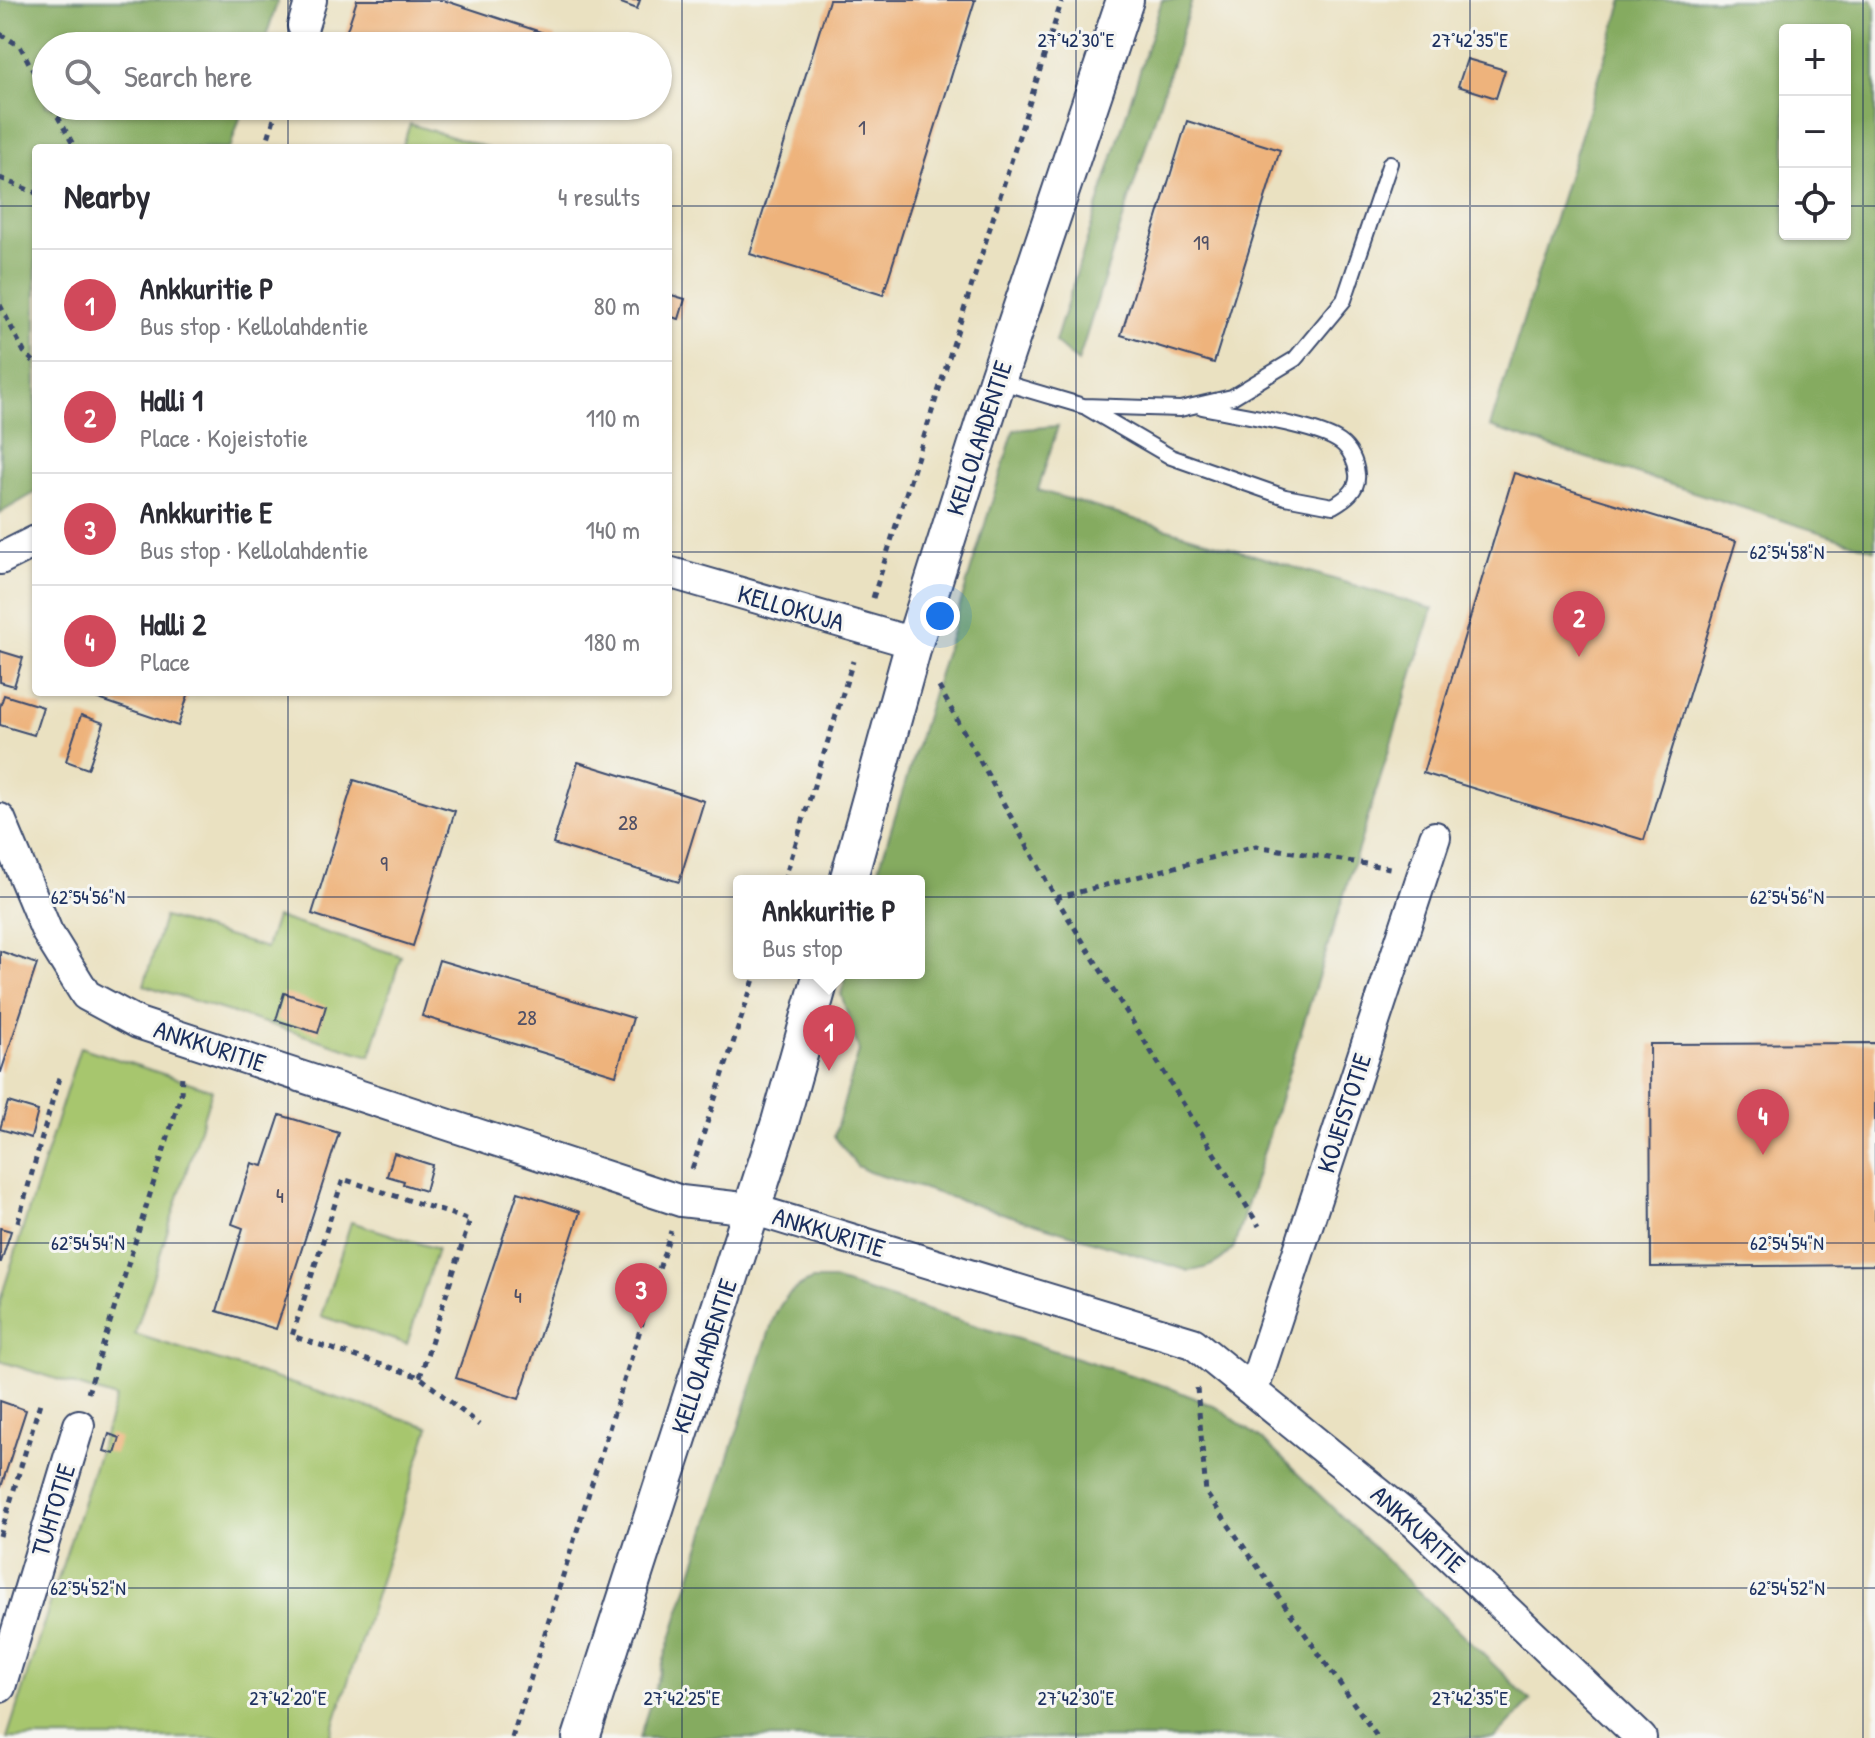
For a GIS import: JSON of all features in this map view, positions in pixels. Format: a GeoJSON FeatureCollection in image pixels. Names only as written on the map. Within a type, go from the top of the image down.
{"type":"FeatureCollection","features":[{"type":"Feature","properties":{"kind":"street","name":"KELLOLAHDENTIE"},"geometry":{"type":"LineString","coordinates":[[850,875],[914,643],[997,381],[1125,0]]}},
{"type":"Feature","properties":{"kind":"street"},"geometry":{"type":"LineString","coordinates":[[0,559],[32,543]]}},
{"type":"Feature","properties":{"kind":"street","name":"KELLOKUJA"},"geometry":{"type":"LineString","coordinates":[[672,573],[914,643]]}},
{"type":"Feature","properties":{"kind":"street","name":"ANKKURITIE"},"geometry":{"type":"LineString","coordinates":[[0,819],[47,932],[86,995],[138,1023],[681,1201],[752,1209],[1193,1343],[1414,1522],[1641,1738]]}},
{"type":"Feature","properties":{"kind":"street","name":"KOJEISTOTIE"},"geometry":{"type":"LineString","coordinates":[[1253,1390],[1435,837]]}},
{"type":"Feature","properties":{"kind":"street","name":"KELLOLAHDENTIE"},"geometry":{"type":"LineString","coordinates":[[581,1738],[780,1122],[820,979]]}},
{"type":"Feature","properties":{"kind":"street","name":"TUHTOTIE"},"geometry":{"type":"LineString","coordinates":[[0,1687],[79,1425]]}},
{"type":"Feature","properties":{"kind":"lane"},"geometry":{"type":"LineString","coordinates":[[1083,406],[1180,409],[1197,406],[1232,397],[1295,359],[1344,300],[1390,163]]}},
{"type":"Feature","properties":{"kind":"lane"},"geometry":{"type":"LineString","coordinates":[[997,381],[1083,406],[1171,457],[1285,497],[1333,506],[1347,498],[1358,482],[1357,468],[1350,452],[1339,441],[1306,429],[1197,406]]}},
{"type":"Feature","properties":{"kind":"path"},"geometry":{"type":"LineString","coordinates":[[786,875],[1062,0]]}},
{"type":"Feature","properties":{"kind":"path"},"geometry":{"type":"LineString","coordinates":[[0,34],[20,46],[32,69]]}},
{"type":"Feature","properties":{"kind":"path"},"geometry":{"type":"LineString","coordinates":[[60,120],[73,144]]}},
{"type":"Feature","properties":{"kind":"path"},"geometry":{"type":"LineString","coordinates":[[266,144],[274,120]]}},
{"type":"Feature","properties":{"kind":"path"},"geometry":{"type":"LineString","coordinates":[[0,178],[32,191]]}},
{"type":"Feature","properties":{"kind":"path"},"geometry":{"type":"LineString","coordinates":[[0,305],[24,352],[32,360]]}},
{"type":"Feature","properties":{"kind":"path"},"geometry":{"type":"LineString","coordinates":[[914,643],[1056,898],[1259,1226]]}},
{"type":"Feature","properties":{"kind":"path"},"geometry":{"type":"LineString","coordinates":[[1056,898],[1256,846],[1423,873]]}},
{"type":"Feature","properties":{"kind":"path"},"geometry":{"type":"LineString","coordinates":[[512,1738],[754,979]]}},
{"type":"Feature","properties":{"kind":"path"},"geometry":{"type":"LineString","coordinates":[[79,1425],[181,1095],[184,1038]]}},
{"type":"Feature","properties":{"kind":"path"},"geometry":{"type":"LineString","coordinates":[[18,1222],[60,1074]]}},
{"type":"Feature","properties":{"kind":"path"},"geometry":{"type":"LineString","coordinates":[[420,1377],[470,1220],[343,1179],[292,1336],[420,1377],[479,1425]]}},
{"type":"Feature","properties":{"kind":"path"},"geometry":{"type":"LineString","coordinates":[[1193,1343],[1206,1493],[1378,1738]]}},
{"type":"Feature","properties":{"kind":"path"},"geometry":{"type":"LineString","coordinates":[[0,1536],[40,1403]]}},
{"type":"Feature","properties":{"kind":"green space"},"geometry":{"type":"Polygon","coordinates":[[[0,0],[278,0],[268,32],[32,32],[32,120],[239,120],[231,144],[32,144],[32,494],[0,513],[0,0]]]}},
{"type":"Feature","properties":{"kind":"green space"},"geometry":{"type":"Polygon","coordinates":[[[1162,0],[1192,0],[1078,362],[1055,342],[1162,0]]]}},
{"type":"Feature","properties":{"kind":"green space"},"geometry":{"type":"Polygon","coordinates":[[[1623,0],[1872,0],[1875,6],[1875,550],[1490,427],[1623,0]]]}},
{"type":"Feature","properties":{"kind":"green space"},"geometry":{"type":"Polygon","coordinates":[[[410,124],[475,144],[403,144],[410,124]]]}},
{"type":"Feature","properties":{"kind":"green space"},"geometry":{"type":"Polygon","coordinates":[[[1058,426],[1038,490],[1433,609],[1234,1247],[1203,1269],[1189,1271],[869,1172],[857,1166],[834,1136],[859,1051],[841,994],[845,979],[925,979],[925,875],[877,875],[1014,430],[1058,426]]]}},
{"type":"Feature","properties":{"kind":"green space"},"geometry":{"type":"Polygon","coordinates":[[[164,917],[266,948],[276,917],[401,956],[370,1056],[144,985],[164,917]]]}},
{"type":"Feature","properties":{"kind":"green space"},"geometry":{"type":"Polygon","coordinates":[[[80,1047],[212,1090],[135,1334],[429,1427],[330,1738],[7,1738],[116,1398],[0,1361],[0,1301],[80,1047]]]}},
{"type":"Feature","properties":{"kind":"green space"},"geometry":{"type":"Polygon","coordinates":[[[351,1222],[437,1249],[407,1344],[321,1316],[351,1222]]]}},
{"type":"Feature","properties":{"kind":"green space"},"geometry":{"type":"Polygon","coordinates":[[[812,1280],[833,1280],[1168,1387],[1218,1408],[1264,1441],[1531,1701],[1495,1738],[639,1738],[773,1320],[788,1295],[812,1280]]]}},
{"type":"Feature","properties":{"kind":"building"},"geometry":{"type":"Polygon","coordinates":[[[357,0],[443,0],[541,32],[346,32],[357,0]]]}},
{"type":"Feature","properties":{"kind":"building"},"geometry":{"type":"Polygon","coordinates":[[[613,0],[640,0],[637,9],[613,0]]]}},
{"type":"Feature","properties":{"kind":"building"},"geometry":{"type":"Polygon","coordinates":[[[829,0],[975,0],[883,295],[750,254],[829,0]]]}},
{"type":"Feature","properties":{"kind":"building"},"geometry":{"type":"Polygon","coordinates":[[[1467,59],[1505,70],[1496,98],[1458,86],[1467,59]]]}},
{"type":"Feature","properties":{"kind":"building"},"geometry":{"type":"Polygon","coordinates":[[[1187,121],[1280,150],[1214,363],[1121,335],[1187,121]]]}},
{"type":"Feature","properties":{"kind":"building"},"geometry":{"type":"Polygon","coordinates":[[[672,295],[685,299],[679,319],[672,317],[672,295]]]}},
{"type":"Feature","properties":{"kind":"building"},"geometry":{"type":"Polygon","coordinates":[[[1514,473],[1736,541],[1644,840],[1423,773],[1514,473]]]}},
{"type":"Feature","properties":{"kind":"building"},"geometry":{"type":"Polygon","coordinates":[[[0,651],[23,658],[14,686],[0,682],[0,651]]]}},
{"type":"Feature","properties":{"kind":"building"},"geometry":{"type":"Polygon","coordinates":[[[4,695],[43,707],[34,735],[0,725],[4,695]]]}},
{"type":"Feature","properties":{"kind":"building"},"geometry":{"type":"Polygon","coordinates":[[[90,696],[188,696],[178,726],[90,696]]]}},
{"type":"Feature","properties":{"kind":"building"},"geometry":{"type":"Polygon","coordinates":[[[81,715],[104,723],[88,769],[66,761],[81,715]]]}},
{"type":"Feature","properties":{"kind":"building"},"geometry":{"type":"Polygon","coordinates":[[[578,762],[704,801],[679,882],[553,844],[578,762]]]}},
{"type":"Feature","properties":{"kind":"building"},"geometry":{"type":"Polygon","coordinates":[[[354,780],[455,811],[413,946],[312,914],[354,780]]]}},
{"type":"Feature","properties":{"kind":"building"},"geometry":{"type":"Polygon","coordinates":[[[0,951],[37,964],[1,1072],[0,1072],[0,951]]]}},
{"type":"Feature","properties":{"kind":"building"},"geometry":{"type":"Polygon","coordinates":[[[439,960],[633,1018],[616,1075],[422,1016],[439,960]]]}},
{"type":"Feature","properties":{"kind":"building"},"geometry":{"type":"Polygon","coordinates":[[[284,993],[326,1006],[318,1033],[276,1020],[284,993]]]}},
{"type":"Feature","properties":{"kind":"building"},"geometry":{"type":"Polygon","coordinates":[[[1875,1043],[1875,1265],[1651,1267],[1650,1044],[1875,1043]]]}},
{"type":"Feature","properties":{"kind":"building"},"geometry":{"type":"Polygon","coordinates":[[[8,1102],[38,1111],[31,1138],[0,1129],[8,1102]]]}},
{"type":"Feature","properties":{"kind":"building"},"geometry":{"type":"Polygon","coordinates":[[[280,1115],[339,1133],[276,1329],[217,1311],[243,1228],[232,1224],[252,1163],[263,1166],[280,1115]]]}},
{"type":"Feature","properties":{"kind":"building"},"geometry":{"type":"Polygon","coordinates":[[[394,1153],[432,1165],[425,1191],[387,1176],[394,1153]]]}},
{"type":"Feature","properties":{"kind":"building"},"geometry":{"type":"Polygon","coordinates":[[[518,1192],[580,1212],[519,1399],[456,1378],[518,1192]]]}},
{"type":"Feature","properties":{"kind":"building"},"geometry":{"type":"Polygon","coordinates":[[[0,1228],[11,1231],[1,1262],[0,1262],[0,1228]]]}},
{"type":"Feature","properties":{"kind":"building"},"geometry":{"type":"Polygon","coordinates":[[[0,1401],[26,1410],[1,1487],[0,1487],[0,1401]]]}},
{"type":"Feature","properties":{"kind":"building"},"geometry":{"type":"Polygon","coordinates":[[[109,1434],[120,1438],[115,1454],[104,1451],[109,1434]]]}},
{"type":"Feature","properties":{"kind":"place","name":"Halli 1"},"geometry":{"type":"Point","coordinates":[1579,657]}},
{"type":"Feature","properties":{"kind":"place","name":"Ankkuritie P"},"geometry":{"type":"Point","coordinates":[829,1071]}},
{"type":"Feature","properties":{"kind":"place","name":"Halli 2"},"geometry":{"type":"Point","coordinates":[1763,1155]}},
{"type":"Feature","properties":{"kind":"place","name":"Ankkuritie E"},"geometry":{"type":"Point","coordinates":[641,1329]}}]}
